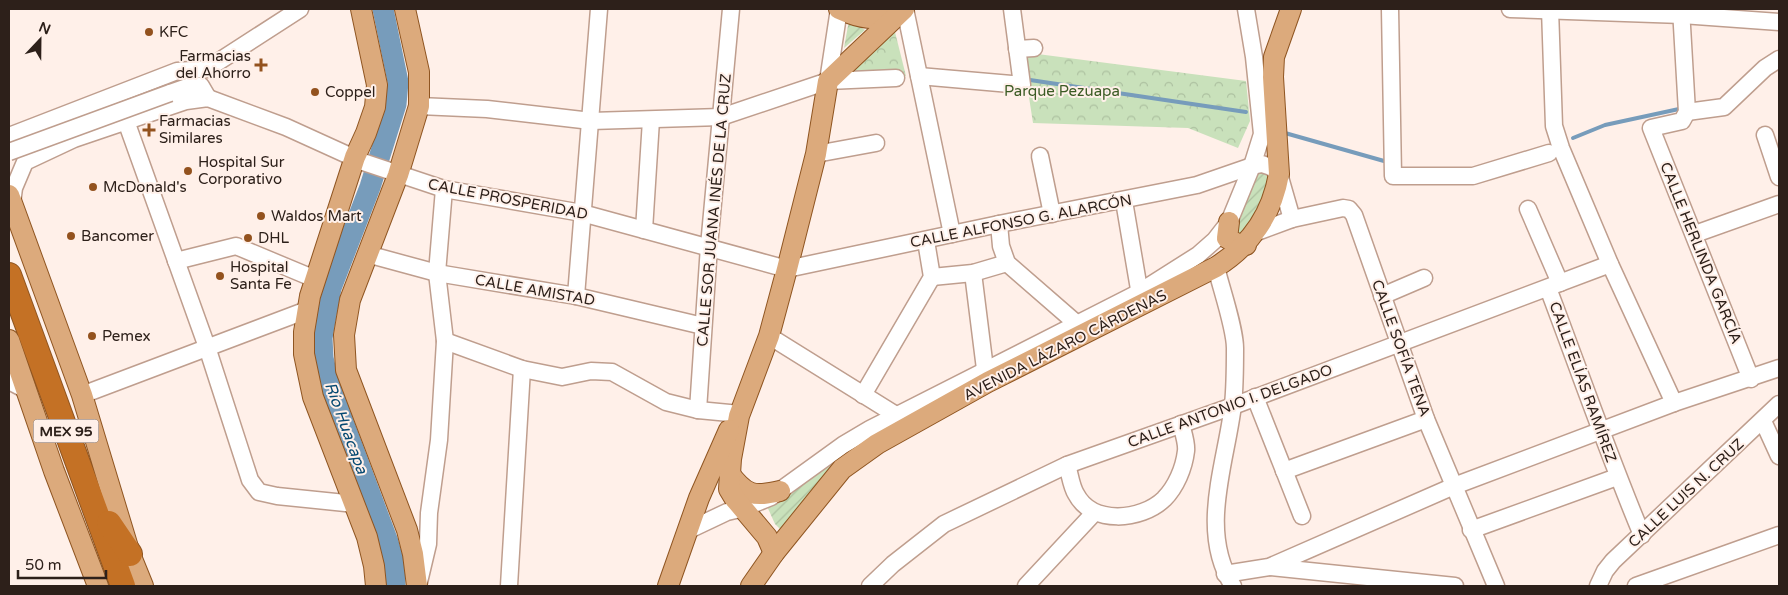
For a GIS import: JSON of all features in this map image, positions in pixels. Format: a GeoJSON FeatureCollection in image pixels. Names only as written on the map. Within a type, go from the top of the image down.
{"type":"FeatureCollection","features":[{"type":"Feature","properties":{"kind":"highway","name":"MEX 95"},"geometry":{"type":"LineString","coordinates":[[9,275],[123,586]]}},
{"type":"Feature","properties":{"kind":"highway","name":"MEX 95"},"geometry":{"type":"LineString","coordinates":[[9,306],[113,586]]}},
{"type":"Feature","properties":{"kind":"highway"},"geometry":{"type":"LineString","coordinates":[[90,496],[130,554]]}},
{"type":"Feature","properties":{"kind":"main road"},"geometry":{"type":"LineString","coordinates":[[361,9],[377,85],[375,107],[359,160],[315,279],[307,310],[304,332],[308,375],[314,397],[370,547],[376,586]]}},
{"type":"Feature","properties":{"kind":"main road"},"geometry":{"type":"LineString","coordinates":[[405,9],[419,72],[419,106],[346,318],[346,370],[407,530],[413,554],[417,586]]}},
{"type":"Feature","properties":{"kind":"main road"},"geometry":{"type":"LineString","coordinates":[[838,9],[870,20],[880,19],[902,10]]}},
{"type":"Feature","properties":{"kind":"main road","name":"AVENIDA LÁZARO CÁRDENAS"},"geometry":{"type":"LineString","coordinates":[[751,586],[774,553],[842,469],[877,444],[1140,299],[1216,267],[1252,238],[1277,184],[1279,174],[1273,77],[1274,57],[1291,9]]}},
{"type":"Feature","properties":{"kind":"main road"},"geometry":{"type":"LineString","coordinates":[[774,553],[767,537],[729,489],[729,473],[740,415],[769,336],[787,269],[816,154],[828,81],[902,10]]}},
{"type":"Feature","properties":{"kind":"main road"},"geometry":{"type":"LineString","coordinates":[[10,199],[82,395],[130,554],[143,586]]}},
{"type":"Feature","properties":{"kind":"main road"},"geometry":{"type":"LineString","coordinates":[[1229,222],[1227,238],[1234,243],[1252,238]]}},
{"type":"Feature","properties":{"kind":"main road"},"geometry":{"type":"LineString","coordinates":[[9,340],[54,471],[98,586]]}},
{"type":"Feature","properties":{"kind":"main road"},"geometry":{"type":"LineString","coordinates":[[668,586],[699,498],[725,436],[740,415]]}},
{"type":"Feature","properties":{"kind":"main road"},"geometry":{"type":"LineString","coordinates":[[729,473],[739,487],[750,493],[761,495],[780,491]]}},
{"type":"Feature","properties":{"kind":"street"},"geometry":{"type":"LineString","coordinates":[[9,152],[191,79],[300,9]]}},
{"type":"Feature","properties":{"kind":"street"},"geometry":{"type":"LineString","coordinates":[[576,296],[599,9]]}},
{"type":"Feature","properties":{"kind":"street","name":"CALLE SOR JUANA INÉS DE LA CRUZ"},"geometry":{"type":"LineString","coordinates":[[698,410],[709,246],[731,9]]}},
{"type":"Feature","properties":{"kind":"street"},"geometry":{"type":"LineString","coordinates":[[828,81],[838,9]]}},
{"type":"Feature","properties":{"kind":"street"},"geometry":{"type":"LineString","coordinates":[[919,76],[1022,85],[1012,9]]}},
{"type":"Feature","properties":{"kind":"street","name":"AVENIDA LÁZARO CÁRDENAS"},"geometry":{"type":"LineString","coordinates":[[689,530],[727,512],[744,508],[780,491],[843,445],[985,369],[1076,323],[1140,299],[1215,240],[1229,222],[1252,166],[1262,134],[1254,57],[1246,9]]}},
{"type":"Feature","properties":{"kind":"street"},"geometry":{"type":"LineString","coordinates":[[1390,9],[1393,176],[1473,176],[1549,153]]}},
{"type":"Feature","properties":{"kind":"street"},"geometry":{"type":"LineString","coordinates":[[1510,9],[1681,12],[1779,22]]}},
{"type":"Feature","properties":{"kind":"street"},"geometry":{"type":"LineString","coordinates":[[902,10],[919,76],[952,234]]}},
{"type":"Feature","properties":{"kind":"street"},"geometry":{"type":"LineString","coordinates":[[1550,10],[1554,126],[1561,148],[1610,264],[1674,403]]}},
{"type":"Feature","properties":{"kind":"street"},"geometry":{"type":"LineString","coordinates":[[1681,12],[1687,112],[1724,108],[1764,68],[1779,59]]}},
{"type":"Feature","properties":{"kind":"street"},"geometry":{"type":"LineString","coordinates":[[1017,49],[1034,48]]}},
{"type":"Feature","properties":{"kind":"street"},"geometry":{"type":"LineString","coordinates":[[9,136],[176,71],[207,68]]}},
{"type":"Feature","properties":{"kind":"street"},"geometry":{"type":"LineString","coordinates":[[419,106],[487,109],[591,121],[721,116],[828,81],[896,78]]}},
{"type":"Feature","properties":{"kind":"street","name":"CALLE PROSPERIDAD"},"geometry":{"type":"LineString","coordinates":[[168,89],[202,86],[208,98],[286,127],[359,160],[444,189],[582,213],[709,246],[787,269]]}},
{"type":"Feature","properties":{"kind":"street"},"geometry":{"type":"LineString","coordinates":[[9,143],[168,89]]}},
{"type":"Feature","properties":{"kind":"street"},"geometry":{"type":"LineString","coordinates":[[10,199],[25,162],[74,139],[186,101],[208,98]]}},
{"type":"Feature","properties":{"kind":"street","name":"CALLE HERLINDA GARCÍA"},"geometry":{"type":"LineString","coordinates":[[1687,112],[1682,121],[1651,128],[1695,234],[1751,379]]}},
{"type":"Feature","properties":{"kind":"street"},"geometry":{"type":"LineString","coordinates":[[644,230],[651,120]]}},
{"type":"Feature","properties":{"kind":"street"},"geometry":{"type":"LineString","coordinates":[[126,121],[207,347],[250,480],[259,492],[276,496],[355,504]]}},
{"type":"Feature","properties":{"kind":"street"},"geometry":{"type":"LineString","coordinates":[[1765,135],[1779,177]]}},
{"type":"Feature","properties":{"kind":"street"},"geometry":{"type":"LineString","coordinates":[[816,154],[876,143]]}},
{"type":"Feature","properties":{"kind":"street"},"geometry":{"type":"LineString","coordinates":[[9,147],[13,155],[25,162]]}},
{"type":"Feature","properties":{"kind":"street"},"geometry":{"type":"LineString","coordinates":[[1040,156],[1052,214]]}},
{"type":"Feature","properties":{"kind":"street"},"geometry":{"type":"LineString","coordinates":[[1252,166],[1262,164],[1271,167],[1279,174],[1292,219],[1252,238]]}},
{"type":"Feature","properties":{"kind":"street","name":"CALLE ALFONSO G. ALARCÓN"},"geometry":{"type":"LineString","coordinates":[[787,269],[999,224],[1124,201],[1197,185],[1252,166]]}},
{"type":"Feature","properties":{"kind":"street"},"geometry":{"type":"LineString","coordinates":[[417,586],[428,544],[429,514],[439,440],[444,341],[437,273],[444,189]]}},
{"type":"Feature","properties":{"kind":"street"},"geometry":{"type":"LineString","coordinates":[[1124,201],[1140,299]]}},
{"type":"Feature","properties":{"kind":"street","name":"CALLE SOFÍA TENA"},"geometry":{"type":"LineString","coordinates":[[1292,219],[1343,208],[1349,209],[1354,215],[1426,419],[1496,586]]}},
{"type":"Feature","properties":{"kind":"street","name":"CALLE ELÍAS RAMÍREZ"},"geometry":{"type":"LineString","coordinates":[[1528,209],[1618,477],[1642,535]]}},
{"type":"Feature","properties":{"kind":"street"},"geometry":{"type":"LineString","coordinates":[[1695,234],[1778,210]]}},
{"type":"Feature","properties":{"kind":"street"},"geometry":{"type":"LineString","coordinates":[[999,224],[1001,246],[1007,263],[1076,323]]}},
{"type":"Feature","properties":{"kind":"street"},"geometry":{"type":"LineString","coordinates":[[863,395],[932,277],[926,241]]}},
{"type":"Feature","properties":{"kind":"street"},"geometry":{"type":"LineString","coordinates":[[176,261],[236,246],[315,279]]}},
{"type":"Feature","properties":{"kind":"street","name":"CALLE AMISTAD"},"geometry":{"type":"LineString","coordinates":[[367,254],[437,273],[576,296],[704,326]]}},
{"type":"Feature","properties":{"kind":"street"},"geometry":{"type":"LineString","coordinates":[[932,277],[973,273],[1007,263]]}},
{"type":"Feature","properties":{"kind":"street","name":"CALLE ANTONIO I. DELGADO"},"geometry":{"type":"LineString","coordinates":[[870,586],[893,564],[944,524],[1067,464],[1233,406],[1610,264]]}},
{"type":"Feature","properties":{"kind":"street"},"geometry":{"type":"LineString","coordinates":[[1216,267],[1235,345],[1233,406],[1216,492],[1219,552],[1229,580],[1269,567],[1454,486],[1674,403],[1751,379],[1779,368]]}},
{"type":"Feature","properties":{"kind":"street"},"geometry":{"type":"LineString","coordinates":[[973,273],[985,369]]}},
{"type":"Feature","properties":{"kind":"street"},"geometry":{"type":"LineString","coordinates":[[1382,296],[1424,278]]}},
{"type":"Feature","properties":{"kind":"street"},"geometry":{"type":"LineString","coordinates":[[82,395],[307,310]]}},
{"type":"Feature","properties":{"kind":"street"},"geometry":{"type":"LineString","coordinates":[[769,336],[896,415]]}},
{"type":"Feature","properties":{"kind":"street"},"geometry":{"type":"LineString","coordinates":[[444,341],[522,369],[562,377],[591,371],[612,372],[666,402],[698,410],[740,415]]}},
{"type":"Feature","properties":{"kind":"street"},"geometry":{"type":"LineString","coordinates":[[509,586],[522,369]]}},
{"type":"Feature","properties":{"kind":"street"},"geometry":{"type":"LineString","coordinates":[[9,381],[28,391]]}},
{"type":"Feature","properties":{"kind":"street"},"geometry":{"type":"LineString","coordinates":[[1255,397],[1302,516]]}},
{"type":"Feature","properties":{"kind":"street","name":"CALLE LUIS N. CRUZ"},"geometry":{"type":"LineString","coordinates":[[1598,586],[1605,570],[1763,422],[1779,404]]}},
{"type":"Feature","properties":{"kind":"street"},"geometry":{"type":"LineString","coordinates":[[1284,471],[1426,419]]}},
{"type":"Feature","properties":{"kind":"street"},"geometry":{"type":"LineString","coordinates":[[1763,422],[1779,456]]}},
{"type":"Feature","properties":{"kind":"street"},"geometry":{"type":"LineString","coordinates":[[1067,464],[1076,495],[1094,513],[1107,517],[1142,513],[1164,499],[1178,478],[1186,449],[1181,424]]}},
{"type":"Feature","properties":{"kind":"street"},"geometry":{"type":"LineString","coordinates":[[1471,530],[1618,477]]}},
{"type":"Feature","properties":{"kind":"street"},"geometry":{"type":"LineString","coordinates":[[1026,586],[1094,513]]}},
{"type":"Feature","properties":{"kind":"street"},"geometry":{"type":"LineString","coordinates":[[1636,586],[1779,536]]}},
{"type":"Feature","properties":{"kind":"street"},"geometry":{"type":"LineString","coordinates":[[1269,567],[1455,586]]}},
{"type":"Feature","properties":{"kind":"green space"},"geometry":{"type":"Polygon","coordinates":[[[849,20],[865,30],[844,48],[849,20]]]}},
{"type":"Feature","properties":{"kind":"green space"},"geometry":{"type":"Polygon","coordinates":[[[895,32],[906,76],[843,88],[842,78],[895,32]]]}},
{"type":"Feature","properties":{"kind":"green space","name":"Parque Pezuapa"},"geometry":{"type":"Polygon","coordinates":[[[1022,52],[1246,81],[1250,121],[1238,148],[1188,128],[1033,123],[1022,52]]]}},
{"type":"Feature","properties":{"kind":"green space"},"geometry":{"type":"Polygon","coordinates":[[[1259,171],[1267,171],[1271,177],[1270,184],[1250,227],[1235,238],[1235,221],[1259,171]]]}},
{"type":"Feature","properties":{"kind":"green space"},"geometry":{"type":"Polygon","coordinates":[[[848,450],[782,531],[775,524],[766,504],[848,450]]]}},
{"type":"Feature","properties":{"kind":"waterway","name":"Río Huacapa"},"geometry":{"type":"LineString","coordinates":[[383,9],[398,82],[396,104],[370,187],[331,288],[322,338],[323,358],[329,384],[388,542],[395,567],[395,586]]}},
{"type":"Feature","properties":{"kind":"waterway"},"geometry":{"type":"LineString","coordinates":[[1030,80],[1246,112]]}},
{"type":"Feature","properties":{"kind":"waterway"},"geometry":{"type":"LineString","coordinates":[[1573,138],[1605,125],[1679,109]]}},
{"type":"Feature","properties":{"kind":"waterway"},"geometry":{"type":"LineString","coordinates":[[1285,133],[1384,161]]}},
{"type":"Feature","properties":{"kind":"place","name":"KFC"},"geometry":{"type":"Point","coordinates":[149,32]}},
{"type":"Feature","properties":{"kind":"place","name":"Farmacias del Ahorro"},"geometry":{"type":"Point","coordinates":[261,65]}},
{"type":"Feature","properties":{"kind":"place","name":"Coppel"},"geometry":{"type":"Point","coordinates":[315,92]}},
{"type":"Feature","properties":{"kind":"place","name":"Farmacias Similares"},"geometry":{"type":"Point","coordinates":[149,130]}},
{"type":"Feature","properties":{"kind":"place","name":"Hospital Sur Corporativo"},"geometry":{"type":"Point","coordinates":[188,171]}},
{"type":"Feature","properties":{"kind":"place","name":"McDonald's"},"geometry":{"type":"Point","coordinates":[93,187]}},
{"type":"Feature","properties":{"kind":"place","name":"Waldos Mart"},"geometry":{"type":"Point","coordinates":[261,216]}},
{"type":"Feature","properties":{"kind":"place","name":"Bancomer"},"geometry":{"type":"Point","coordinates":[71,236]}},
{"type":"Feature","properties":{"kind":"place","name":"DHL"},"geometry":{"type":"Point","coordinates":[248,238]}},
{"type":"Feature","properties":{"kind":"place","name":"Hospital Santa Fe"},"geometry":{"type":"Point","coordinates":[220,276]}},
{"type":"Feature","properties":{"kind":"place","name":"Pemex"},"geometry":{"type":"Point","coordinates":[92,336]}}]}
